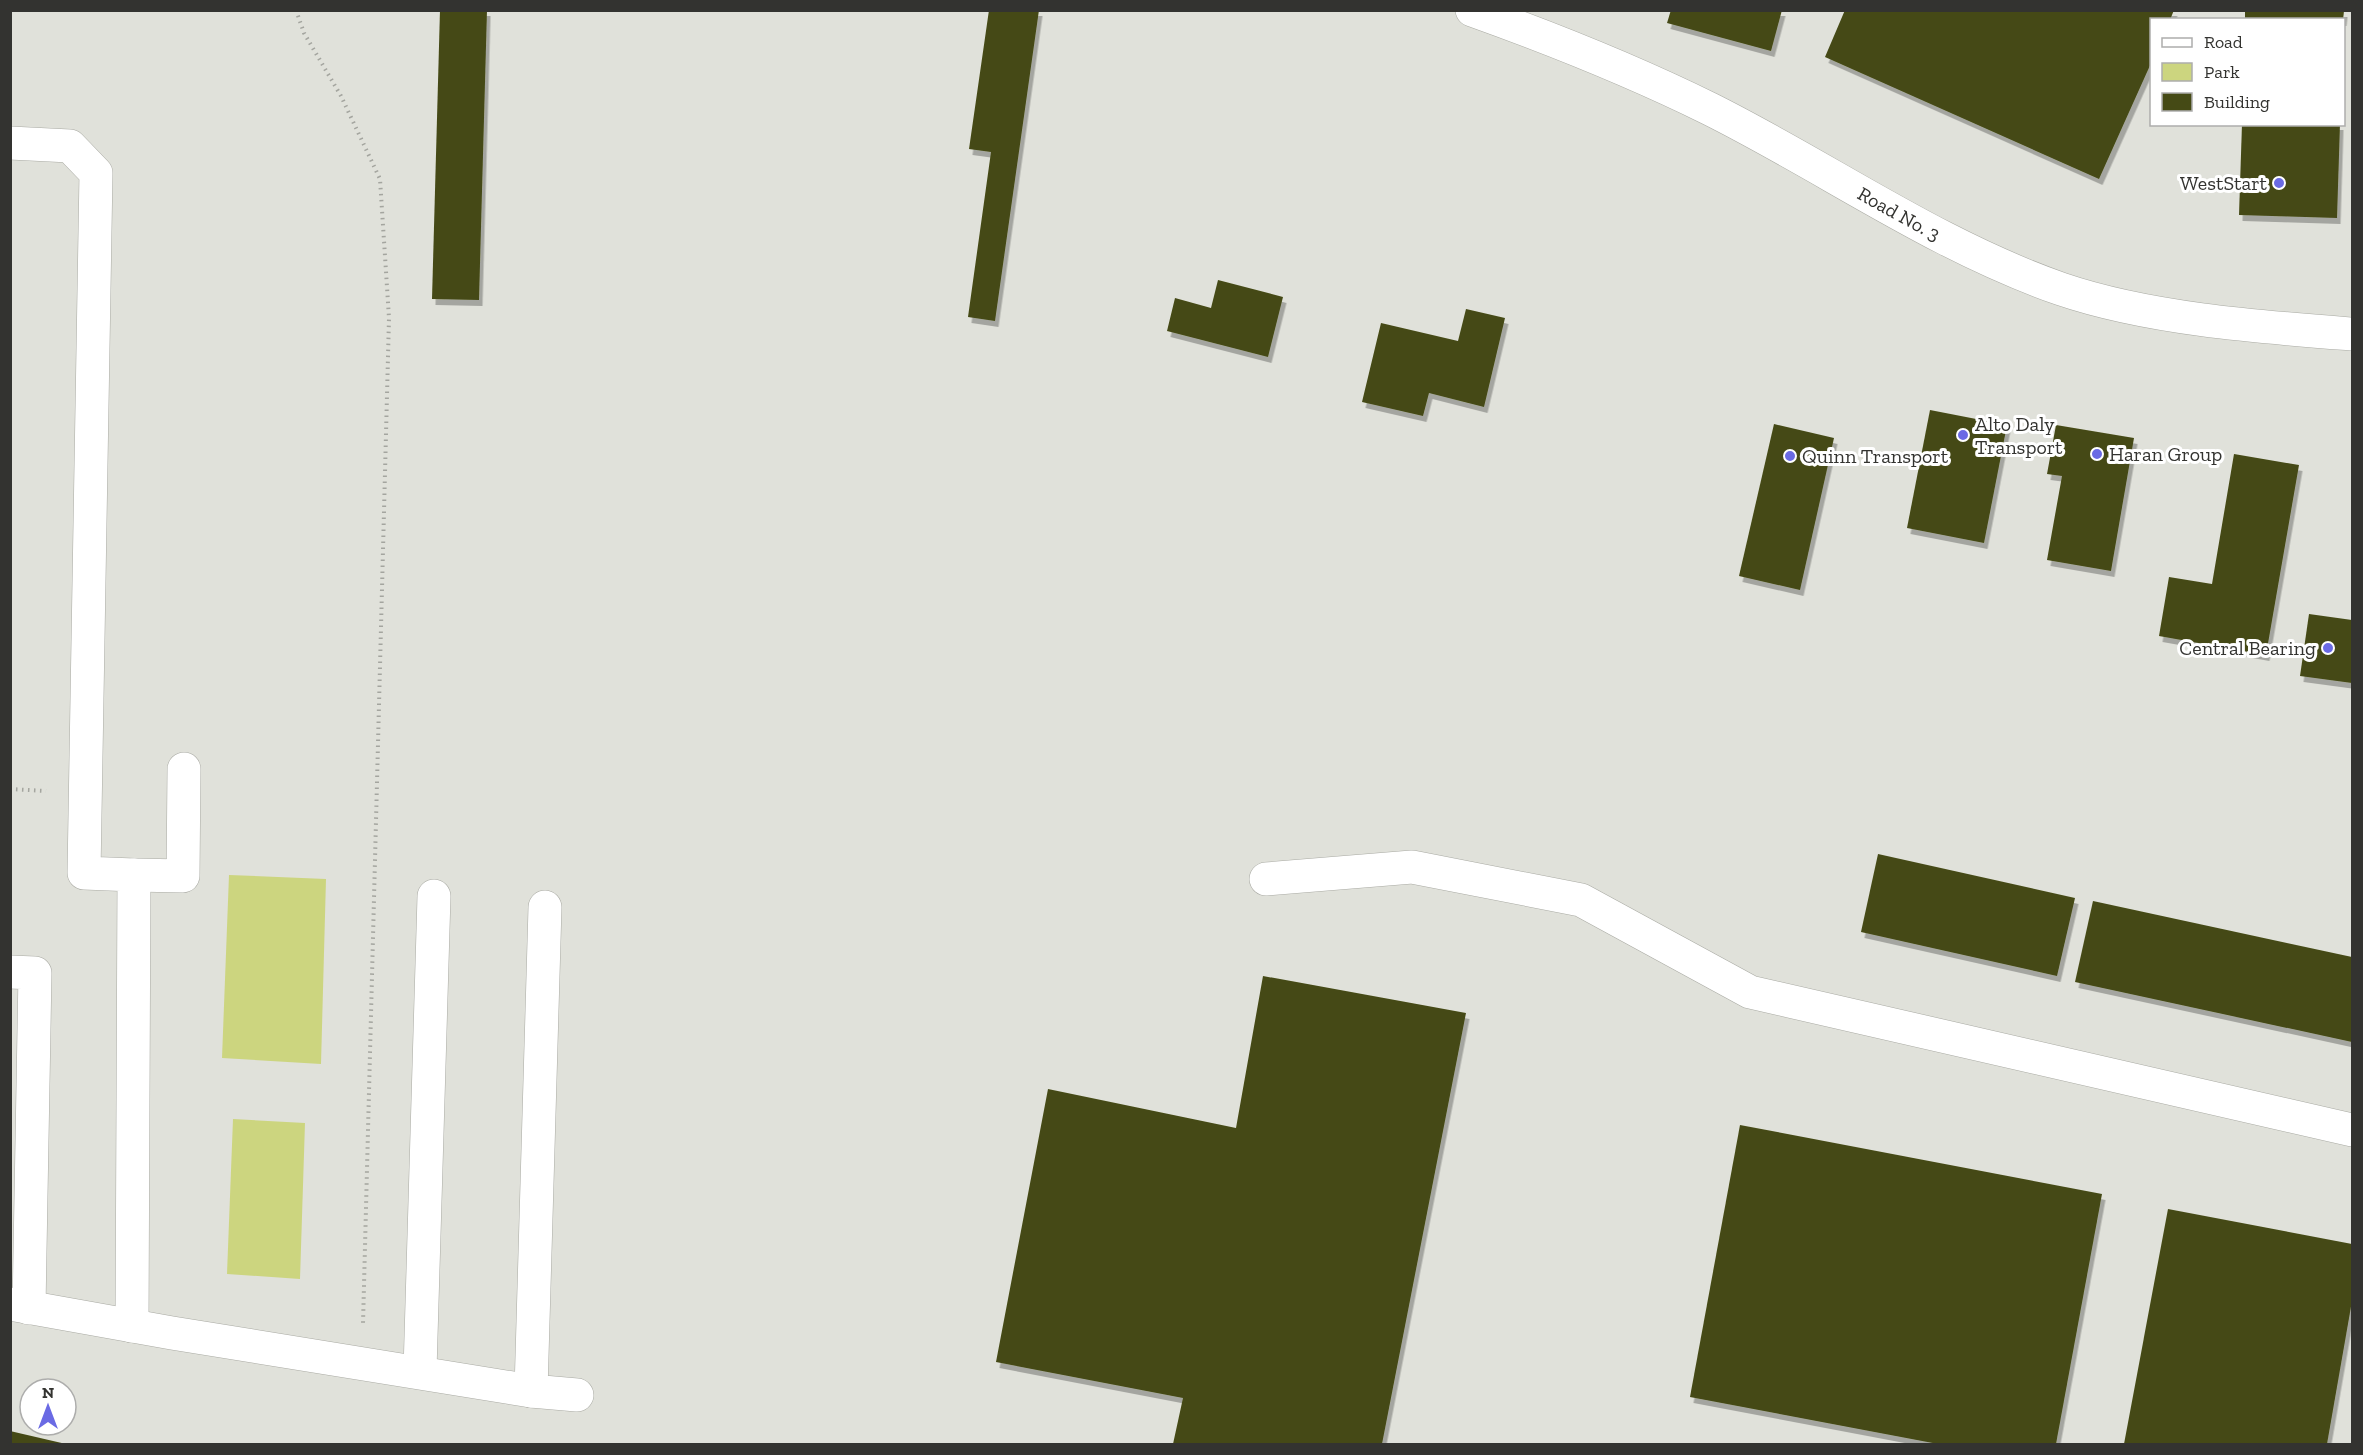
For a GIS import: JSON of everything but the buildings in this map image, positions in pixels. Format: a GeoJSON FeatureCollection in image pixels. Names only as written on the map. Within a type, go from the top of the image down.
{"type":"FeatureCollection","features":[{"type":"Feature","properties":{"kind":"street","name":"Road No. 3"},"geometry":{"type":"LineString","coordinates":[[1472,10],[1582,51],[1709,109],[1953,245],[2032,278],[2119,305],[2251,324],[2352,334]]}},
{"type":"Feature","properties":{"kind":"street"},"geometry":{"type":"LineString","coordinates":[[10,144],[70,146],[96,173],[84,873],[183,876],[184,769]]}},
{"type":"Feature","properties":{"kind":"street"},"geometry":{"type":"LineString","coordinates":[[1266,879],[1412,867],[1581,900],[1750,992],[2352,1130]]}},
{"type":"Feature","properties":{"kind":"street"},"geometry":{"type":"LineString","coordinates":[[132,1326],[134,874]]}},
{"type":"Feature","properties":{"kind":"street"},"geometry":{"type":"LineString","coordinates":[[420,1371],[434,896]]}},
{"type":"Feature","properties":{"kind":"street"},"geometry":{"type":"LineString","coordinates":[[531,1391],[545,907]]}},
{"type":"Feature","properties":{"kind":"street"},"geometry":{"type":"LineString","coordinates":[[10,972],[35,973],[20,1306],[531,1391],[577,1395]]}},
{"type":"Feature","properties":{"kind":"path"},"geometry":{"type":"LineString","coordinates":[[296,10],[304,33],[341,96],[380,179],[389,318],[362,1363]]}},
{"type":"Feature","properties":{"kind":"green space"},"geometry":{"type":"Polygon","coordinates":[[[229,875],[326,879],[321,1064],[222,1058],[229,875]]]}},
{"type":"Feature","properties":{"kind":"green space"},"geometry":{"type":"Polygon","coordinates":[[[233,1119],[305,1123],[300,1279],[227,1274],[233,1119]]]}},
{"type":"Feature","properties":{"kind":"place","name":"WestStart"},"geometry":{"type":"Point","coordinates":[2279,183]}},
{"type":"Feature","properties":{"kind":"place","name":"Alto Daly Transport"},"geometry":{"type":"Point","coordinates":[1963,435]}},
{"type":"Feature","properties":{"kind":"place","name":"Haran Group"},"geometry":{"type":"Point","coordinates":[2097,454]}},
{"type":"Feature","properties":{"kind":"place","name":"Quinn Transport"},"geometry":{"type":"Point","coordinates":[1790,456]}},
{"type":"Feature","properties":{"kind":"place","name":"Central Bearing"},"geometry":{"type":"Point","coordinates":[2328,648]}}]}
